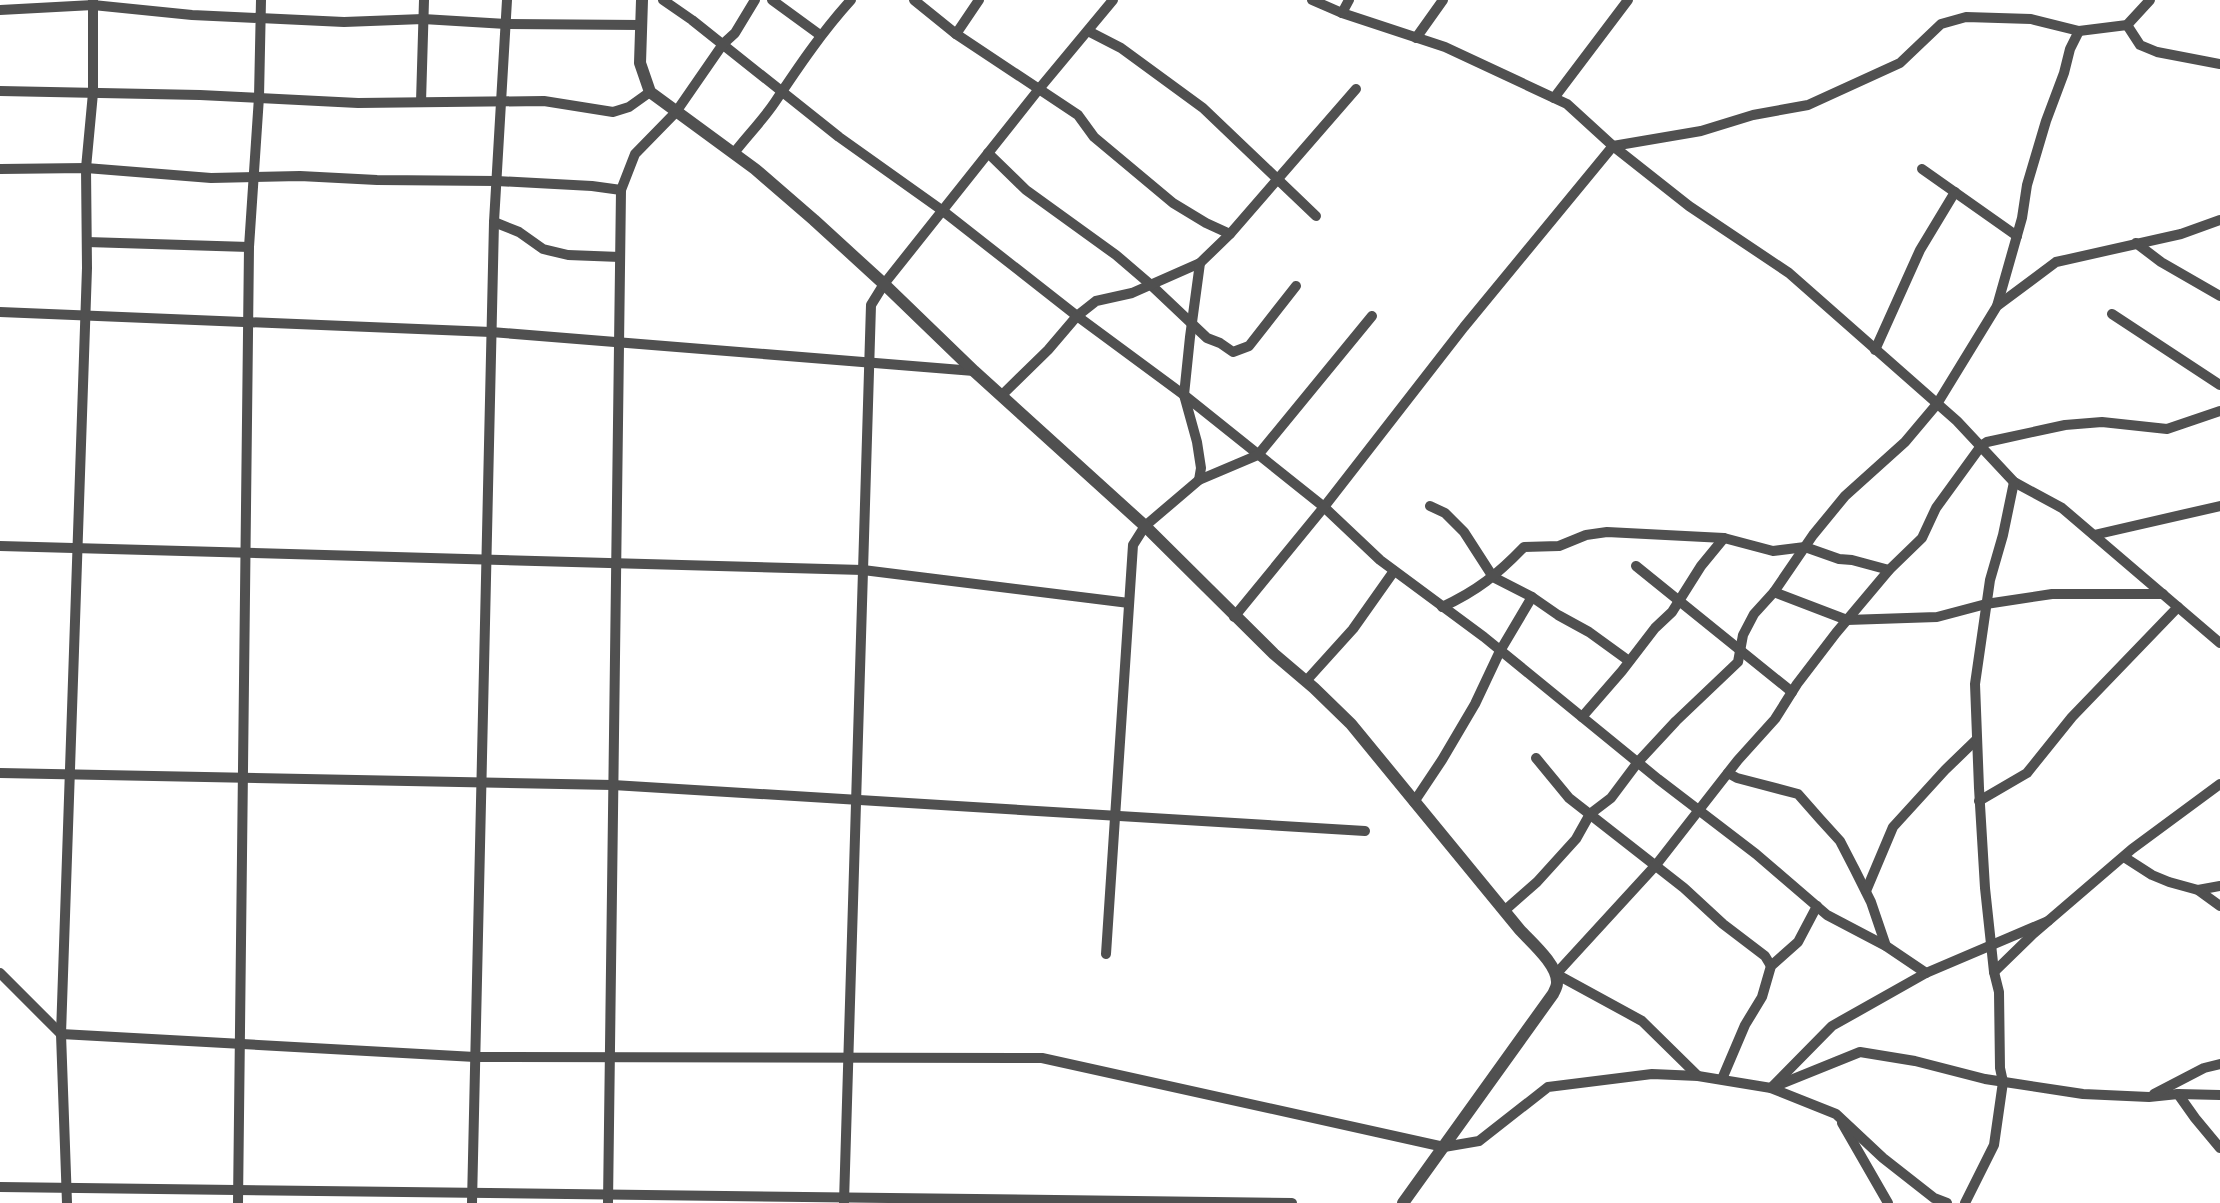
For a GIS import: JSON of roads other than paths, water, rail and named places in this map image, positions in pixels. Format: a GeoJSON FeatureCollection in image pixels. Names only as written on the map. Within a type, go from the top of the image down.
{"type":"FeatureCollection","features":[{"type":"Feature","properties":{"kind":"street"},"geometry":{"type":"LineString","coordinates":[[238,1203],[249,247],[259,97],[261,0]]}},
{"type":"Feature","properties":{"kind":"street"},"geometry":{"type":"LineString","coordinates":[[421,102],[424,0]]}},
{"type":"Feature","properties":{"kind":"street"},"geometry":{"type":"LineString","coordinates":[[472,1198],[494,222],[507,0]]}},
{"type":"Feature","properties":{"kind":"street"},"geometry":{"type":"LineString","coordinates":[[642,0],[640,63],[650,92],[774,184],[1145,526],[1234,617],[1351,724],[1549,962],[1556,974],[1557,983],[1553,994],[1403,1203]]}},
{"type":"Feature","properties":{"kind":"street"},"geometry":{"type":"LineString","coordinates":[[663,0],[723,44],[839,137],[943,211],[1077,316],[1184,395],[1324,507],[1380,561],[1500,651],[1827,915],[1886,946],[1926,973]]}},
{"type":"Feature","properties":{"kind":"street"},"geometry":{"type":"LineString","coordinates":[[608,1199],[621,190],[635,154],[676,112],[723,44],[735,33],[755,0]]}},
{"type":"Feature","properties":{"kind":"street"},"geometry":{"type":"LineString","coordinates":[[772,0],[820,35]]}},
{"type":"Feature","properties":{"kind":"street"},"geometry":{"type":"LineString","coordinates":[[734,153],[820,35],[851,0]]}},
{"type":"Feature","properties":{"kind":"street"},"geometry":{"type":"LineString","coordinates":[[914,0],[956,34],[1078,115],[1094,137],[1173,203],[1230,234]]}},
{"type":"Feature","properties":{"kind":"street"},"geometry":{"type":"LineString","coordinates":[[956,34],[979,0]]}},
{"type":"Feature","properties":{"kind":"street"},"geometry":{"type":"LineString","coordinates":[[844,1200],[872,305],[884,284],[1113,0]]}},
{"type":"Feature","properties":{"kind":"street"},"geometry":{"type":"LineString","coordinates":[[1312,0],[1342,13],[1457,52],[1567,104],[1613,146],[1689,206],[1789,273],[1957,421],[2014,482],[2062,508],[2220,643]]}},
{"type":"Feature","properties":{"kind":"street"},"geometry":{"type":"LineString","coordinates":[[1342,13],[1349,0]]}},
{"type":"Feature","properties":{"kind":"street"},"geometry":{"type":"LineString","coordinates":[[1416,38],[1443,0]]}},
{"type":"Feature","properties":{"kind":"street"},"geometry":{"type":"LineString","coordinates":[[1554,98],[1628,0]]}},
{"type":"Feature","properties":{"kind":"street"},"geometry":{"type":"LineString","coordinates":[[1234,617],[1324,507],[1464,327],[1613,146],[1701,131],[1753,115],[1808,105],[1900,63],[1941,24],[1966,17],[2031,19],[2079,32],[2127,25],[2150,0]]}},
{"type":"Feature","properties":{"kind":"street"},"geometry":{"type":"LineString","coordinates":[[67,1203],[61,1034],[85,316],[86,168],[93,93],[93,3]]}},
{"type":"Feature","properties":{"kind":"street"},"geometry":{"type":"LineString","coordinates":[[7,7],[93,3],[192,15],[344,22],[423,19],[506,24],[641,25]]}},
{"type":"Feature","properties":{"kind":"street"},"geometry":{"type":"LineString","coordinates":[[2127,25],[2140,44],[2157,52],[2220,64]]}},
{"type":"Feature","properties":{"kind":"street"},"geometry":{"type":"LineString","coordinates":[[1088,31],[1121,48],[1203,108],[1316,216]]}},
{"type":"Feature","properties":{"kind":"street"},"geometry":{"type":"LineString","coordinates":[[1504,911],[1537,882],[1576,839],[1590,814],[1611,798],[1638,762],[1676,721],[1738,662],[1743,635],[1754,614],[1774,592],[1805,547],[1845,496],[1905,442],[1937,404],[1997,306],[2046,121],[2070,49],[2079,32]]}},
{"type":"Feature","properties":{"kind":"street"},"geometry":{"type":"LineString","coordinates":[[1002,395],[1048,350],[1077,316],[1096,301],[1132,293],[1200,263],[1230,234],[1356,89]]}},
{"type":"Feature","properties":{"kind":"street"},"geometry":{"type":"LineString","coordinates":[[0,91],[259,97],[358,103],[544,101],[614,112],[629,107],[650,92]]}},
{"type":"Feature","properties":{"kind":"street"},"geometry":{"type":"LineString","coordinates":[[988,153],[1026,190],[1116,255],[1206,338],[1233,352],[1249,346],[1297,286]]}},
{"type":"Feature","properties":{"kind":"street"},"geometry":{"type":"LineString","coordinates":[[0,169],[86,168],[211,178],[300,176],[497,181],[621,190]]}},
{"type":"Feature","properties":{"kind":"street"},"geometry":{"type":"LineString","coordinates":[[1922,169],[2017,236]]}},
{"type":"Feature","properties":{"kind":"street"},"geometry":{"type":"LineString","coordinates":[[1875,350],[1920,250],[1955,192]]}},
{"type":"Feature","properties":{"kind":"street"},"geometry":{"type":"LineString","coordinates":[[1997,306],[2056,262],[2181,234],[2220,220]]}},
{"type":"Feature","properties":{"kind":"street"},"geometry":{"type":"LineString","coordinates":[[494,222],[519,232],[543,249],[568,255],[620,257]]}},
{"type":"Feature","properties":{"kind":"street"},"geometry":{"type":"LineString","coordinates":[[87,242],[249,247]]}},
{"type":"Feature","properties":{"kind":"street"},"geometry":{"type":"LineString","coordinates":[[2136,243],[2161,262],[2220,296]]}},
{"type":"Feature","properties":{"kind":"street"},"geometry":{"type":"LineString","coordinates":[[1199,480],[1201,468],[1197,442],[1184,395],[1200,263]]}},
{"type":"Feature","properties":{"kind":"street"},"geometry":{"type":"LineString","coordinates":[[0,312],[491,332],[974,371]]}},
{"type":"Feature","properties":{"kind":"street"},"geometry":{"type":"LineString","coordinates":[[2112,314],[2220,385]]}},
{"type":"Feature","properties":{"kind":"street"},"geometry":{"type":"LineString","coordinates":[[1106,954],[1133,545],[1145,526],[1199,480],[1258,455],[1372,316]]}},
{"type":"Feature","properties":{"kind":"street"},"geometry":{"type":"LineString","coordinates":[[1556,974],[1656,865],[1728,773],[1775,719],[1792,692],[1847,620],[1889,570],[1922,538],[1936,508],[1981,446],[1987,442],[2065,425],[2102,422],[2167,429],[2220,411]]}},
{"type":"Feature","properties":{"kind":"street"},"geometry":{"type":"LineString","coordinates":[[1965,1203],[1994,1145],[2003,1082],[2000,1068],[1999,992],[1994,972],[1985,888],[1975,684],[1990,580],[2014,482]]}},
{"type":"Feature","properties":{"kind":"street"},"geometry":{"type":"LineString","coordinates":[[1430,506],[1445,513],[1464,532],[1493,577],[1589,632],[1629,661]]}},
{"type":"Feature","properties":{"kind":"street"},"geometry":{"type":"LineString","coordinates":[[2094,535],[2220,506]]}},
{"type":"Feature","properties":{"kind":"street"},"geometry":{"type":"LineString","coordinates":[[1443,607],[1471,593],[1493,577],[1524,547],[1559,546],[1586,535],[1607,532],[1724,538],[1773,551],[1805,547],[1839,559],[1889,570]]}},
{"type":"Feature","properties":{"kind":"street"},"geometry":{"type":"LineString","coordinates":[[1582,717],[1672,612],[1701,566],[1724,538]]}},
{"type":"Feature","properties":{"kind":"street"},"geometry":{"type":"LineString","coordinates":[[0,546],[863,570],[1129,603]]}},
{"type":"Feature","properties":{"kind":"street"},"geometry":{"type":"LineString","coordinates":[[1636,566],[1792,692]]}},
{"type":"Feature","properties":{"kind":"street"},"geometry":{"type":"LineString","coordinates":[[1306,681],[1353,629],[1394,571]]}},
{"type":"Feature","properties":{"kind":"street"},"geometry":{"type":"LineString","coordinates":[[1774,592],[1847,620],[1937,617],[1986,604],[2052,594],[2164,594]]}},
{"type":"Feature","properties":{"kind":"street"},"geometry":{"type":"LineString","coordinates":[[1414,802],[1475,704],[1500,651],[1532,597]]}},
{"type":"Feature","properties":{"kind":"street"},"geometry":{"type":"LineString","coordinates":[[1979,801],[2027,773],[2072,717],[2178,607]]}},
{"type":"Feature","properties":{"kind":"street"},"geometry":{"type":"LineString","coordinates":[[1866,891],[1893,827],[1977,739]]}},
{"type":"Feature","properties":{"kind":"street"},"geometry":{"type":"LineString","coordinates":[[1536,758],[1569,798],[1611,833],[1656,865],[1717,919],[1765,956],[1771,966]]}},
{"type":"Feature","properties":{"kind":"street"},"geometry":{"type":"LineString","coordinates":[[0,773],[613,785],[1365,831]]}},
{"type":"Feature","properties":{"kind":"street"},"geometry":{"type":"LineString","coordinates":[[1728,773],[1737,778],[1798,794],[1840,841],[1866,891],[1886,946]]}},
{"type":"Feature","properties":{"kind":"street"},"geometry":{"type":"LineString","coordinates":[[1994,972],[2048,921],[2124,857],[2220,784]]}},
{"type":"Feature","properties":{"kind":"street"},"geometry":{"type":"LineString","coordinates":[[2124,857],[2152,875],[2198,890],[2220,906]]}},
{"type":"Feature","properties":{"kind":"street"},"geometry":{"type":"LineString","coordinates":[[2198,890],[2220,886]]}},
{"type":"Feature","properties":{"kind":"street"},"geometry":{"type":"LineString","coordinates":[[1722,1079],[1745,1025],[1762,997],[1771,966],[1798,942],[1816,906]]}},
{"type":"Feature","properties":{"kind":"street"},"geometry":{"type":"LineString","coordinates":[[1770,1088],[1832,1027],[1926,973],[2048,921]]}},
{"type":"Feature","properties":{"kind":"street"},"geometry":{"type":"LineString","coordinates":[[0,973],[61,1034],[475,1057],[1042,1058],[1444,1147],[1479,1141],[1548,1087],[1652,1074],[1698,1076],[1770,1088],[1836,1114],[1883,1158],[1934,1198],[1947,1203]]}},
{"type":"Feature","properties":{"kind":"street"},"geometry":{"type":"LineString","coordinates":[[1556,974],[1642,1021],[1698,1076]]}},
{"type":"Feature","properties":{"kind":"street"},"geometry":{"type":"LineString","coordinates":[[1770,1088],[1860,1052],[1915,1061],[2003,1082],[2083,1094],[2149,1097],[2178,1094],[2220,1095]]}},
{"type":"Feature","properties":{"kind":"street"},"geometry":{"type":"LineString","coordinates":[[2149,1097],[2204,1068],[2220,1064]]}},
{"type":"Feature","properties":{"kind":"street"},"geometry":{"type":"LineString","coordinates":[[2178,1094],[2220,1148]]}},
{"type":"Feature","properties":{"kind":"street"},"geometry":{"type":"LineString","coordinates":[[1836,1114],[1888,1203]]}},
{"type":"Feature","properties":{"kind":"street"},"geometry":{"type":"LineString","coordinates":[[0,1186],[472,1198],[1292,1203]]}}]}
